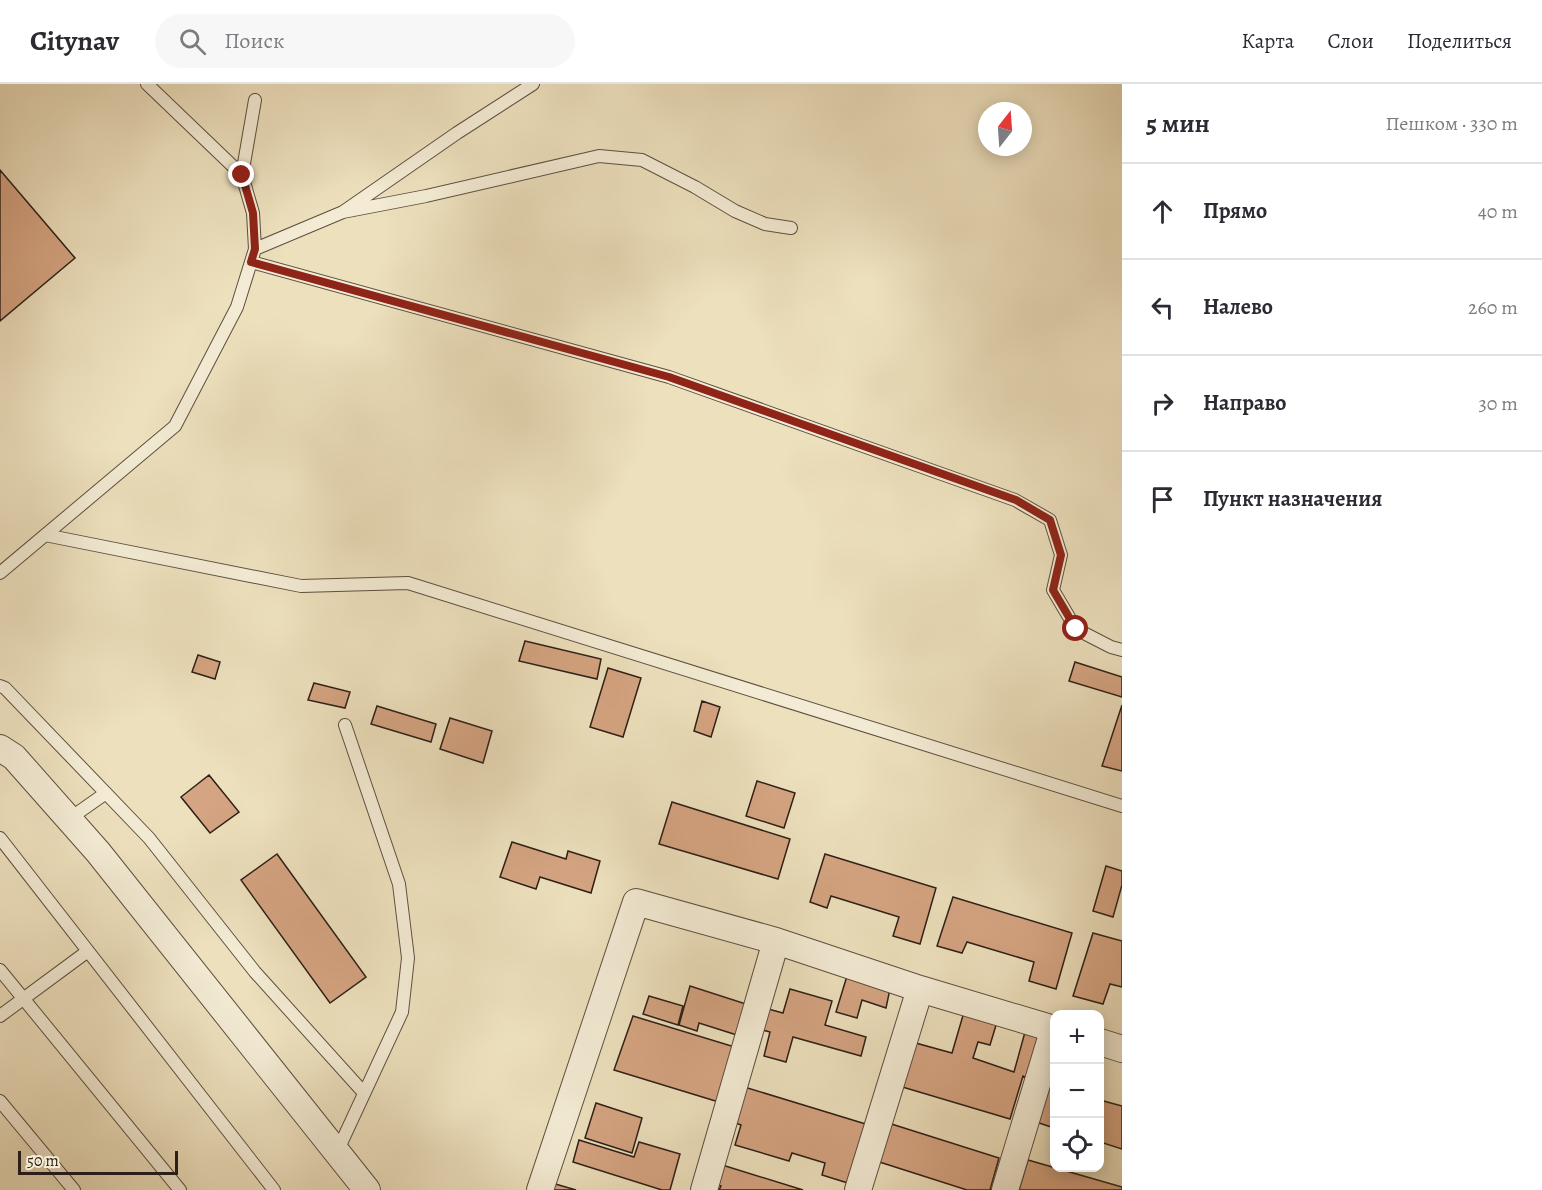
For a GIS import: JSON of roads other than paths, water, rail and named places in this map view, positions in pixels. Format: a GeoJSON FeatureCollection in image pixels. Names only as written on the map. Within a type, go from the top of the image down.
{"type":"FeatureCollection","features":[{"type":"Feature","properties":{"kind":"street"},"geometry":{"type":"LineString","coordinates":[[0,748],[14,757],[98,852],[367,1190]]}},
{"type":"Feature","properties":{"kind":"street"},"geometry":{"type":"LineString","coordinates":[[540,1190],[636,902],[776,941],[920,989],[1050,1027]]}},
{"type":"Feature","properties":{"kind":"street"},"geometry":{"type":"LineString","coordinates":[[704,1190],[776,941]]}},
{"type":"Feature","properties":{"kind":"street"},"geometry":{"type":"LineString","coordinates":[[858,1190],[920,989]]}},
{"type":"Feature","properties":{"kind":"street"},"geometry":{"type":"LineString","coordinates":[[1005,1190],[1050,1041]]}},
{"type":"Feature","properties":{"kind":"street"},"geometry":{"type":"LineString","coordinates":[[1104,1043],[1122,1049]]}},
{"type":"Feature","properties":{"kind":"lane"},"geometry":{"type":"LineString","coordinates":[[147,84],[242,175]]}},
{"type":"Feature","properties":{"kind":"lane"},"geometry":{"type":"LineString","coordinates":[[343,212],[457,133],[533,84]]}},
{"type":"Feature","properties":{"kind":"lane"},"geometry":{"type":"LineString","coordinates":[[0,573],[175,426],[237,307],[255,249],[253,213],[242,175],[255,100]]}},
{"type":"Feature","properties":{"kind":"lane"},"geometry":{"type":"LineString","coordinates":[[255,249],[343,212],[426,196],[599,156],[642,160],[695,187],[735,212],[765,224],[792,228]]}},
{"type":"Feature","properties":{"kind":"lane"},"geometry":{"type":"LineString","coordinates":[[251,262],[669,377],[1016,500],[1050,520],[1061,555],[1053,590],[1076,629],[1111,647],[1122,650]]}},
{"type":"Feature","properties":{"kind":"lane"},"geometry":{"type":"LineString","coordinates":[[45,535],[302,586],[408,583],[1122,806]]}},
{"type":"Feature","properties":{"kind":"lane"},"geometry":{"type":"LineString","coordinates":[[0,686],[6,688],[149,838],[255,972],[364,1094]]}},
{"type":"Feature","properties":{"kind":"lane"},"geometry":{"type":"LineString","coordinates":[[337,1152],[402,1012],[408,958],[399,884],[345,725]]}},
{"type":"Feature","properties":{"kind":"lane"},"geometry":{"type":"LineString","coordinates":[[69,819],[106,793]]}},
{"type":"Feature","properties":{"kind":"lane"},"geometry":{"type":"LineString","coordinates":[[0,838],[274,1190]]}},
{"type":"Feature","properties":{"kind":"lane"},"geometry":{"type":"LineString","coordinates":[[0,1016],[88,951]]}},
{"type":"Feature","properties":{"kind":"lane"},"geometry":{"type":"LineString","coordinates":[[0,970],[180,1190]]}},
{"type":"Feature","properties":{"kind":"lane"},"geometry":{"type":"LineString","coordinates":[[0,1101],[74,1190]]}}]}
